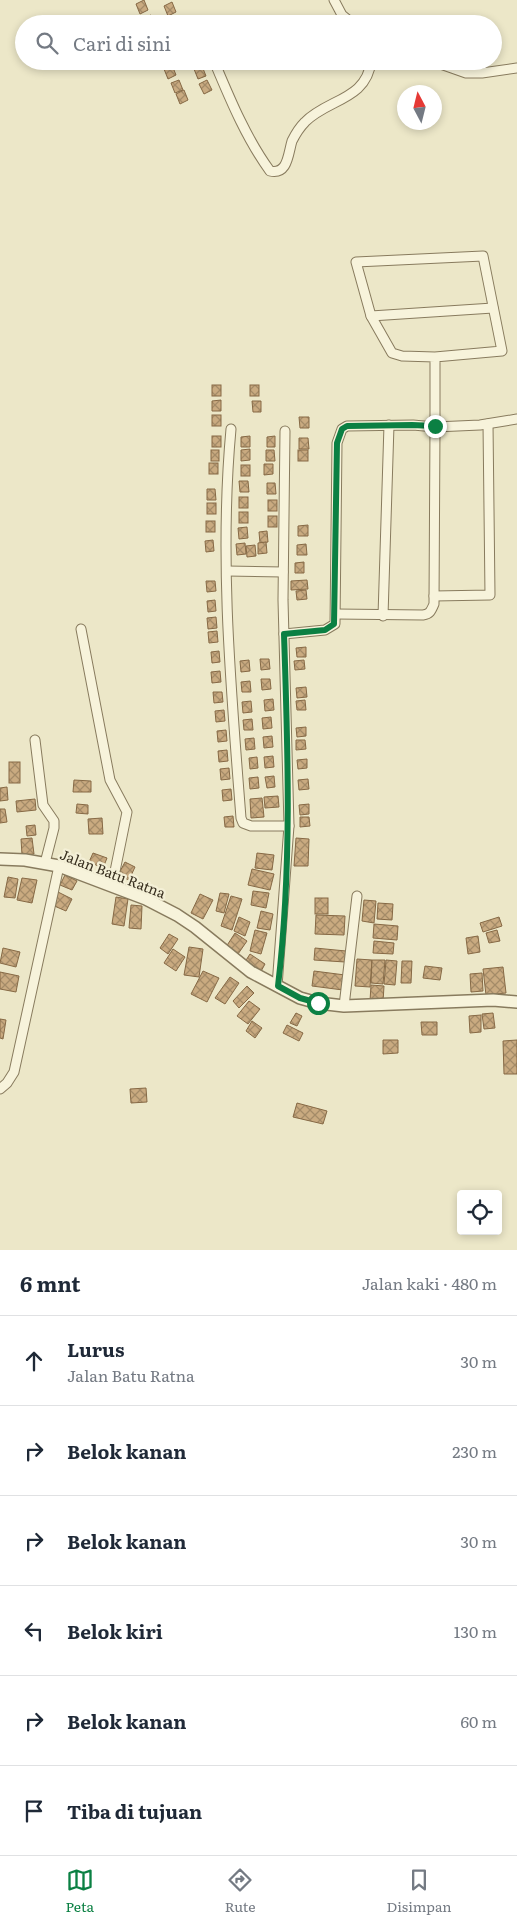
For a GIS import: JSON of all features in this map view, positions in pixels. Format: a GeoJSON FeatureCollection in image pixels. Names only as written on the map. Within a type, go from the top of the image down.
{"type":"FeatureCollection","features":[{"type":"Feature","properties":{"kind":"street"},"geometry":{"type":"LineString","coordinates":[[334,0],[342,15]]}},
{"type":"Feature","properties":{"kind":"street"},"geometry":{"type":"LineString","coordinates":[[458,70],[466,73],[482,73],[517,68]]}},
{"type":"Feature","properties":{"kind":"street"},"geometry":{"type":"LineString","coordinates":[[218,70],[243,126],[262,161],[270,172],[276,172],[283,170],[286,165],[293,139],[304,122],[316,113],[349,96],[369,75],[370,70]]}},
{"type":"Feature","properties":{"kind":"street"},"geometry":{"type":"LineString","coordinates":[[483,256],[502,351],[435,357],[402,356],[392,353],[371,316],[356,262],[483,256]]}},
{"type":"Feature","properties":{"kind":"street"},"geometry":{"type":"LineString","coordinates":[[371,316],[493,308]]}},
{"type":"Feature","properties":{"kind":"street"},"geometry":{"type":"LineString","coordinates":[[336,614],[428,615],[434,604],[435,357]]}},
{"type":"Feature","properties":{"kind":"street"},"geometry":{"type":"LineString","coordinates":[[284,634],[319,631],[330,628],[334,624],[336,614],[339,434],[342,429],[347,426],[435,426],[488,424],[517,420]]}},
{"type":"Feature","properties":{"kind":"street"},"geometry":{"type":"LineString","coordinates":[[434,596],[490,595],[488,424]]}},
{"type":"Feature","properties":{"kind":"street"},"geometry":{"type":"LineString","coordinates":[[383,616],[389,425]]}},
{"type":"Feature","properties":{"kind":"street"},"geometry":{"type":"LineString","coordinates":[[231,429],[226,517],[229,649],[242,818],[243,823],[251,826],[289,826]]}},
{"type":"Feature","properties":{"kind":"street"},"geometry":{"type":"LineString","coordinates":[[278,986],[289,826],[283,572],[285,431]]}},
{"type":"Feature","properties":{"kind":"street"},"geometry":{"type":"LineString","coordinates":[[227,571],[283,572]]}},
{"type":"Feature","properties":{"kind":"street"},"geometry":{"type":"LineString","coordinates":[[81,629],[110,780],[127,812],[112,886]]}},
{"type":"Feature","properties":{"kind":"street"},"geometry":{"type":"LineString","coordinates":[[35,740],[43,805],[54,821],[45,862]]}},
{"type":"Feature","properties":{"kind":"street","name":"Jalan Batu Ratna"},"geometry":{"type":"LineString","coordinates":[[0,859],[10,858],[45,862],[146,899],[177,915],[251,972],[300,998],[318,1003],[344,1006],[494,1000],[517,1002]]}},
{"type":"Feature","properties":{"kind":"street"},"geometry":{"type":"LineString","coordinates":[[0,1089],[7,1084],[14,1072],[59,866]]}},
{"type":"Feature","properties":{"kind":"street"},"geometry":{"type":"LineString","coordinates":[[344,1006],[357,896]]}},
{"type":"Feature","properties":{"kind":"building"},"geometry":{"type":"Polygon","coordinates":[[[144,0],[148,10],[140,14],[136,4],[144,0]]]}},
{"type":"Feature","properties":{"kind":"building"},"geometry":{"type":"Polygon","coordinates":[[[172,2],[176,12],[168,15],[164,6],[172,2]]]}},
{"type":"Feature","properties":{"kind":"building"},"geometry":{"type":"Polygon","coordinates":[[[164,70],[174,70],[176,75],[168,79],[164,70]]]}},
{"type":"Feature","properties":{"kind":"building"},"geometry":{"type":"Polygon","coordinates":[[[194,70],[204,70],[206,76],[198,79],[194,70]]]}},
{"type":"Feature","properties":{"kind":"building"},"geometry":{"type":"Polygon","coordinates":[[[179,80],[183,90],[175,93],[171,83],[179,80]]]}},
{"type":"Feature","properties":{"kind":"building"},"geometry":{"type":"Polygon","coordinates":[[[207,80],[212,90],[204,94],[199,84],[207,80]]]}},
{"type":"Feature","properties":{"kind":"building"},"geometry":{"type":"Polygon","coordinates":[[[184,90],[188,100],[180,104],[176,94],[184,90]]]}},
{"type":"Feature","properties":{"kind":"building"},"geometry":{"type":"Polygon","coordinates":[[[212,385],[221,385],[221,396],[212,396],[212,385]]]}},
{"type":"Feature","properties":{"kind":"building"},"geometry":{"type":"Polygon","coordinates":[[[250,385],[259,385],[259,396],[250,396],[250,385]]]}},
{"type":"Feature","properties":{"kind":"building"},"geometry":{"type":"Polygon","coordinates":[[[221,400],[221,411],[212,411],[212,401],[221,400]]]}},
{"type":"Feature","properties":{"kind":"building"},"geometry":{"type":"Polygon","coordinates":[[[252,401],[261,401],[261,412],[253,412],[252,401]]]}},
{"type":"Feature","properties":{"kind":"building"},"geometry":{"type":"Polygon","coordinates":[[[212,415],[221,415],[221,426],[212,426],[212,415]]]}},
{"type":"Feature","properties":{"kind":"building"},"geometry":{"type":"Polygon","coordinates":[[[299,417],[309,417],[309,428],[300,428],[299,417]]]}},
{"type":"Feature","properties":{"kind":"building"},"geometry":{"type":"Polygon","coordinates":[[[212,436],[221,436],[221,447],[212,447],[212,436]]]}},
{"type":"Feature","properties":{"kind":"building"},"geometry":{"type":"Polygon","coordinates":[[[250,436],[250,447],[241,447],[241,437],[250,436]]]}},
{"type":"Feature","properties":{"kind":"building"},"geometry":{"type":"Polygon","coordinates":[[[275,436],[275,447],[267,447],[267,437],[275,436]]]}},
{"type":"Feature","properties":{"kind":"building"},"geometry":{"type":"Polygon","coordinates":[[[299,438],[308,438],[309,449],[299,449],[299,438]]]}},
{"type":"Feature","properties":{"kind":"building"},"geometry":{"type":"Polygon","coordinates":[[[250,449],[250,460],[241,461],[241,450],[250,449]]]}},
{"type":"Feature","properties":{"kind":"building"},"geometry":{"type":"Polygon","coordinates":[[[211,450],[219,450],[219,461],[211,461],[211,450]]]}},
{"type":"Feature","properties":{"kind":"building"},"geometry":{"type":"Polygon","coordinates":[[[266,450],[274,450],[275,461],[266,461],[266,450]]]}},
{"type":"Feature","properties":{"kind":"building"},"geometry":{"type":"Polygon","coordinates":[[[298,450],[308,450],[308,461],[298,461],[298,450]]]}},
{"type":"Feature","properties":{"kind":"building"},"geometry":{"type":"Polygon","coordinates":[[[209,463],[218,463],[218,474],[209,474],[209,463]]]}},
{"type":"Feature","properties":{"kind":"building"},"geometry":{"type":"Polygon","coordinates":[[[264,464],[273,464],[273,474],[264,475],[264,464]]]}},
{"type":"Feature","properties":{"kind":"building"},"geometry":{"type":"Polygon","coordinates":[[[241,465],[250,465],[250,476],[241,476],[241,465]]]}},
{"type":"Feature","properties":{"kind":"building"},"geometry":{"type":"Polygon","coordinates":[[[239,481],[248,481],[249,492],[240,492],[239,481]]]}},
{"type":"Feature","properties":{"kind":"building"},"geometry":{"type":"Polygon","coordinates":[[[267,483],[275,483],[276,494],[267,494],[267,483]]]}},
{"type":"Feature","properties":{"kind":"building"},"geometry":{"type":"Polygon","coordinates":[[[207,489],[215,489],[216,500],[207,500],[207,489]]]}},
{"type":"Feature","properties":{"kind":"building"},"geometry":{"type":"Polygon","coordinates":[[[239,497],[248,497],[248,508],[239,508],[239,497]]]}},
{"type":"Feature","properties":{"kind":"building"},"geometry":{"type":"Polygon","coordinates":[[[268,500],[277,500],[277,511],[268,511],[268,500]]]}},
{"type":"Feature","properties":{"kind":"building"},"geometry":{"type":"Polygon","coordinates":[[[207,503],[216,503],[216,514],[207,514],[207,503]]]}},
{"type":"Feature","properties":{"kind":"building"},"geometry":{"type":"Polygon","coordinates":[[[239,512],[248,512],[248,523],[239,523],[239,512]]]}},
{"type":"Feature","properties":{"kind":"building"},"geometry":{"type":"Polygon","coordinates":[[[268,516],[277,516],[277,527],[268,527],[268,516]]]}},
{"type":"Feature","properties":{"kind":"building"},"geometry":{"type":"Polygon","coordinates":[[[206,521],[215,521],[215,532],[206,532],[206,521]]]}},
{"type":"Feature","properties":{"kind":"building"},"geometry":{"type":"Polygon","coordinates":[[[308,525],[308,536],[298,536],[298,526],[308,525]]]}},
{"type":"Feature","properties":{"kind":"building"},"geometry":{"type":"Polygon","coordinates":[[[247,527],[248,538],[239,539],[238,528],[247,527]]]}},
{"type":"Feature","properties":{"kind":"building"},"geometry":{"type":"Polygon","coordinates":[[[267,531],[268,542],[260,543],[259,532],[267,531]]]}},
{"type":"Feature","properties":{"kind":"building"},"geometry":{"type":"Polygon","coordinates":[[[213,540],[214,551],[206,552],[205,541],[213,540]]]}},
{"type":"Feature","properties":{"kind":"building"},"geometry":{"type":"Polygon","coordinates":[[[266,542],[267,553],[258,554],[258,543],[266,542]]]}},
{"type":"Feature","properties":{"kind":"building"},"geometry":{"type":"Polygon","coordinates":[[[245,543],[246,554],[237,555],[236,544],[245,543]]]}},
{"type":"Feature","properties":{"kind":"building"},"geometry":{"type":"Polygon","coordinates":[[[306,544],[307,555],[297,555],[297,545],[306,544]]]}},
{"type":"Feature","properties":{"kind":"building"},"geometry":{"type":"Polygon","coordinates":[[[255,545],[256,556],[247,557],[246,546],[255,545]]]}},
{"type":"Feature","properties":{"kind":"building"},"geometry":{"type":"Polygon","coordinates":[[[304,562],[304,573],[295,573],[295,563],[304,562]]]}},
{"type":"Feature","properties":{"kind":"building"},"geometry":{"type":"Polygon","coordinates":[[[307,580],[308,589],[291,590],[291,581],[307,580]]]}},
{"type":"Feature","properties":{"kind":"building"},"geometry":{"type":"Polygon","coordinates":[[[206,581],[215,581],[216,591],[207,592],[206,581]]]}},
{"type":"Feature","properties":{"kind":"building"},"geometry":{"type":"Polygon","coordinates":[[[306,590],[307,599],[297,600],[296,591],[306,590]]]}},
{"type":"Feature","properties":{"kind":"building"},"geometry":{"type":"Polygon","coordinates":[[[215,600],[216,611],[208,612],[207,601],[215,600]]]}},
{"type":"Feature","properties":{"kind":"building"},"geometry":{"type":"Polygon","coordinates":[[[216,617],[217,628],[208,629],[207,618],[216,617]]]}},
{"type":"Feature","properties":{"kind":"building"},"geometry":{"type":"Polygon","coordinates":[[[217,631],[218,642],[209,643],[208,632],[217,631]]]}},
{"type":"Feature","properties":{"kind":"building"},"geometry":{"type":"Polygon","coordinates":[[[306,647],[306,657],[297,657],[296,648],[306,647]]]}},
{"type":"Feature","properties":{"kind":"building"},"geometry":{"type":"Polygon","coordinates":[[[219,651],[220,662],[212,663],[211,652],[219,651]]]}},
{"type":"Feature","properties":{"kind":"building"},"geometry":{"type":"Polygon","coordinates":[[[260,659],[269,659],[270,669],[261,670],[260,659]]]}},
{"type":"Feature","properties":{"kind":"building"},"geometry":{"type":"Polygon","coordinates":[[[249,660],[250,671],[241,672],[240,661],[249,660]]]}},
{"type":"Feature","properties":{"kind":"building"},"geometry":{"type":"Polygon","coordinates":[[[304,660],[305,669],[295,670],[294,661],[304,660]]]}},
{"type":"Feature","properties":{"kind":"building"},"geometry":{"type":"Polygon","coordinates":[[[220,671],[221,682],[212,683],[211,672],[220,671]]]}},
{"type":"Feature","properties":{"kind":"building"},"geometry":{"type":"Polygon","coordinates":[[[261,679],[270,679],[271,689],[262,690],[261,679]]]}},
{"type":"Feature","properties":{"kind":"building"},"geometry":{"type":"Polygon","coordinates":[[[250,681],[251,692],[242,692],[241,682],[250,681]]]}},
{"type":"Feature","properties":{"kind":"building"},"geometry":{"type":"Polygon","coordinates":[[[306,687],[307,697],[297,698],[296,688],[306,687]]]}},
{"type":"Feature","properties":{"kind":"building"},"geometry":{"type":"Polygon","coordinates":[[[213,692],[222,692],[223,702],[214,703],[213,692]]]}},
{"type":"Feature","properties":{"kind":"building"},"geometry":{"type":"Polygon","coordinates":[[[273,699],[274,710],[265,711],[264,700],[273,699]]]}},
{"type":"Feature","properties":{"kind":"building"},"geometry":{"type":"Polygon","coordinates":[[[305,700],[306,710],[297,710],[296,701],[305,700]]]}},
{"type":"Feature","properties":{"kind":"building"},"geometry":{"type":"Polygon","coordinates":[[[251,701],[252,712],[243,713],[242,702],[251,701]]]}},
{"type":"Feature","properties":{"kind":"building"},"geometry":{"type":"Polygon","coordinates":[[[224,710],[225,721],[216,722],[215,711],[224,710]]]}},
{"type":"Feature","properties":{"kind":"building"},"geometry":{"type":"Polygon","coordinates":[[[271,717],[272,728],[263,729],[262,718],[271,717]]]}},
{"type":"Feature","properties":{"kind":"building"},"geometry":{"type":"Polygon","coordinates":[[[252,719],[253,730],[244,730],[243,720],[252,719]]]}},
{"type":"Feature","properties":{"kind":"building"},"geometry":{"type":"Polygon","coordinates":[[[306,727],[306,736],[297,737],[296,728],[306,727]]]}},
{"type":"Feature","properties":{"kind":"building"},"geometry":{"type":"Polygon","coordinates":[[[226,730],[227,741],[218,742],[217,731],[226,730]]]}},
{"type":"Feature","properties":{"kind":"building"},"geometry":{"type":"Polygon","coordinates":[[[272,736],[273,747],[264,748],[263,737],[272,736]]]}},
{"type":"Feature","properties":{"kind":"building"},"geometry":{"type":"Polygon","coordinates":[[[254,738],[255,749],[246,750],[245,739],[254,738]]]}},
{"type":"Feature","properties":{"kind":"building"},"geometry":{"type":"Polygon","coordinates":[[[296,740],[305,740],[306,749],[296,750],[296,740]]]}},
{"type":"Feature","properties":{"kind":"building"},"geometry":{"type":"Polygon","coordinates":[[[227,750],[228,761],[219,762],[218,751],[227,750]]]}},
{"type":"Feature","properties":{"kind":"building"},"geometry":{"type":"Polygon","coordinates":[[[273,756],[274,767],[265,768],[264,757],[273,756]]]}},
{"type":"Feature","properties":{"kind":"building"},"geometry":{"type":"Polygon","coordinates":[[[257,757],[258,768],[250,769],[249,758],[257,757]]]}},
{"type":"Feature","properties":{"kind":"building"},"geometry":{"type":"Polygon","coordinates":[[[307,759],[307,768],[298,769],[297,760],[307,759]]]}},
{"type":"Feature","properties":{"kind":"building"},"geometry":{"type":"Polygon","coordinates":[[[9,762],[20,762],[20,783],[9,783],[9,762]]]}},
{"type":"Feature","properties":{"kind":"building"},"geometry":{"type":"Polygon","coordinates":[[[229,768],[230,779],[221,780],[220,769],[229,768]]]}},
{"type":"Feature","properties":{"kind":"building"},"geometry":{"type":"Polygon","coordinates":[[[274,776],[275,787],[267,788],[265,777],[274,776]]]}},
{"type":"Feature","properties":{"kind":"building"},"geometry":{"type":"Polygon","coordinates":[[[258,777],[259,788],[250,789],[249,778],[258,777]]]}},
{"type":"Feature","properties":{"kind":"building"},"geometry":{"type":"Polygon","coordinates":[[[308,779],[309,789],[299,790],[298,780],[308,779]]]}},
{"type":"Feature","properties":{"kind":"building"},"geometry":{"type":"Polygon","coordinates":[[[74,780],[91,781],[91,792],[73,792],[74,780]]]}},
{"type":"Feature","properties":{"kind":"building"},"geometry":{"type":"Polygon","coordinates":[[[7,787],[8,800],[0,801],[0,788],[7,787]]]}},
{"type":"Feature","properties":{"kind":"building"},"geometry":{"type":"Polygon","coordinates":[[[231,789],[232,800],[223,801],[222,790],[231,789]]]}},
{"type":"Feature","properties":{"kind":"building"},"geometry":{"type":"Polygon","coordinates":[[[278,796],[279,807],[265,808],[264,797],[278,796]]]}},
{"type":"Feature","properties":{"kind":"building"},"geometry":{"type":"Polygon","coordinates":[[[262,798],[264,817],[251,818],[250,799],[262,798]]]}},
{"type":"Feature","properties":{"kind":"building"},"geometry":{"type":"Polygon","coordinates":[[[35,799],[36,810],[17,812],[16,801],[35,799]]]}},
{"type":"Feature","properties":{"kind":"building"},"geometry":{"type":"Polygon","coordinates":[[[77,804],[88,805],[88,814],[76,813],[77,804]]]}},
{"type":"Feature","properties":{"kind":"building"},"geometry":{"type":"Polygon","coordinates":[[[309,804],[309,814],[300,815],[299,805],[309,804]]]}},
{"type":"Feature","properties":{"kind":"building"},"geometry":{"type":"Polygon","coordinates":[[[0,809],[5,809],[7,822],[0,823],[0,809]]]}},
{"type":"Feature","properties":{"kind":"building"},"geometry":{"type":"Polygon","coordinates":[[[233,816],[234,827],[225,827],[224,817],[233,816]]]}},
{"type":"Feature","properties":{"kind":"building"},"geometry":{"type":"Polygon","coordinates":[[[300,817],[309,817],[310,826],[300,827],[300,817]]]}},
{"type":"Feature","properties":{"kind":"building"},"geometry":{"type":"Polygon","coordinates":[[[102,818],[103,834],[89,834],[88,819],[102,818]]]}},
{"type":"Feature","properties":{"kind":"building"},"geometry":{"type":"Polygon","coordinates":[[[35,825],[36,835],[27,836],[26,826],[35,825]]]}},
{"type":"Feature","properties":{"kind":"building"},"geometry":{"type":"Polygon","coordinates":[[[32,838],[34,854],[22,855],[21,839],[32,838]]]}},
{"type":"Feature","properties":{"kind":"building"},"geometry":{"type":"Polygon","coordinates":[[[296,838],[309,839],[308,866],[294,866],[296,838]]]}},
{"type":"Feature","properties":{"kind":"building"},"geometry":{"type":"Polygon","coordinates":[[[93,853],[107,858],[103,868],[89,862],[93,853]]]}},
{"type":"Feature","properties":{"kind":"building"},"geometry":{"type":"Polygon","coordinates":[[[257,853],[274,855],[272,870],[255,868],[257,853]]]}},
{"type":"Feature","properties":{"kind":"building"},"geometry":{"type":"Polygon","coordinates":[[[125,862],[135,867],[129,880],[118,875],[125,862]]]}},
{"type":"Feature","properties":{"kind":"building"},"geometry":{"type":"Polygon","coordinates":[[[252,869],[274,874],[270,890],[248,885],[252,869]]]}},
{"type":"Feature","properties":{"kind":"building"},"geometry":{"type":"Polygon","coordinates":[[[65,875],[77,881],[72,890],[60,885],[65,875]]]}},
{"type":"Feature","properties":{"kind":"building"},"geometry":{"type":"Polygon","coordinates":[[[8,877],[18,879],[15,898],[4,897],[8,877]]]}},
{"type":"Feature","properties":{"kind":"building"},"geometry":{"type":"Polygon","coordinates":[[[22,878],[37,880],[32,903],[17,900],[22,878]]]}},
{"type":"Feature","properties":{"kind":"building"},"geometry":{"type":"Polygon","coordinates":[[[253,891],[269,893],[266,908],[251,905],[253,891]]]}},
{"type":"Feature","properties":{"kind":"building"},"geometry":{"type":"Polygon","coordinates":[[[58,892],[72,899],[66,911],[52,905],[58,892]]]}},
{"type":"Feature","properties":{"kind":"building"},"geometry":{"type":"Polygon","coordinates":[[[220,893],[229,894],[224,913],[216,911],[220,893]]]}},
{"type":"Feature","properties":{"kind":"building"},"geometry":{"type":"Polygon","coordinates":[[[200,894],[213,900],[203,919],[191,913],[200,894]]]}},
{"type":"Feature","properties":{"kind":"building"},"geometry":{"type":"Polygon","coordinates":[[[231,896],[242,899],[232,930],[221,926],[231,896]]]}},
{"type":"Feature","properties":{"kind":"building"},"geometry":{"type":"Polygon","coordinates":[[[116,897],[128,899],[124,926],[112,924],[116,897]]]}},
{"type":"Feature","properties":{"kind":"building"},"geometry":{"type":"Polygon","coordinates":[[[315,898],[328,898],[328,914],[315,914],[315,898]]]}},
{"type":"Feature","properties":{"kind":"building"},"geometry":{"type":"Polygon","coordinates":[[[364,900],[376,901],[374,923],[362,921],[364,900]]]}},
{"type":"Feature","properties":{"kind":"building"},"geometry":{"type":"Polygon","coordinates":[[[378,903],[393,904],[392,920],[377,919],[378,903]]]}},
{"type":"Feature","properties":{"kind":"building"},"geometry":{"type":"Polygon","coordinates":[[[131,905],[142,906],[141,929],[129,928],[131,905]]]}},
{"type":"Feature","properties":{"kind":"building"},"geometry":{"type":"Polygon","coordinates":[[[261,911],[273,914],[270,930],[257,928],[261,911]]]}},
{"type":"Feature","properties":{"kind":"building"},"geometry":{"type":"Polygon","coordinates":[[[316,915],[345,916],[344,935],[315,934],[316,915]]]}},
{"type":"Feature","properties":{"kind":"building"},"geometry":{"type":"Polygon","coordinates":[[[239,917],[250,922],[245,936],[234,931],[239,917]]]}},
{"type":"Feature","properties":{"kind":"building"},"geometry":{"type":"Polygon","coordinates":[[[499,917],[502,926],[483,932],[480,923],[499,917]]]}},
{"type":"Feature","properties":{"kind":"building"},"geometry":{"type":"Polygon","coordinates":[[[374,924],[398,926],[397,940],[373,938],[374,924]]]}},
{"type":"Feature","properties":{"kind":"building"},"geometry":{"type":"Polygon","coordinates":[[[255,930],[267,933],[261,954],[250,951],[255,930]]]}},
{"type":"Feature","properties":{"kind":"building"},"geometry":{"type":"Polygon","coordinates":[[[497,930],[500,941],[489,943],[486,933],[497,930]]]}},
{"type":"Feature","properties":{"kind":"building"},"geometry":{"type":"Polygon","coordinates":[[[235,933],[247,941],[238,954],[226,947],[235,933]]]}},
{"type":"Feature","properties":{"kind":"building"},"geometry":{"type":"Polygon","coordinates":[[[169,934],[178,939],[168,954],[160,948],[169,934]]]}},
{"type":"Feature","properties":{"kind":"building"},"geometry":{"type":"Polygon","coordinates":[[[478,936],[480,952],[468,954],[466,938],[478,936]]]}},
{"type":"Feature","properties":{"kind":"building"},"geometry":{"type":"Polygon","coordinates":[[[374,941],[394,943],[393,954],[373,953],[374,941]]]}},
{"type":"Feature","properties":{"kind":"building"},"geometry":{"type":"Polygon","coordinates":[[[189,947],[203,949],[199,977],[184,975],[189,947]]]}},
{"type":"Feature","properties":{"kind":"building"},"geometry":{"type":"Polygon","coordinates":[[[3,948],[20,952],[16,967],[0,963],[3,948]]]}},
{"type":"Feature","properties":{"kind":"building"},"geometry":{"type":"Polygon","coordinates":[[[315,948],[346,951],[345,962],[314,960],[315,948]]]}},
{"type":"Feature","properties":{"kind":"building"},"geometry":{"type":"Polygon","coordinates":[[[173,949],[185,957],[176,971],[164,963],[173,949]]]}},
{"type":"Feature","properties":{"kind":"building"},"geometry":{"type":"Polygon","coordinates":[[[250,954],[265,964],[259,975],[243,965],[250,954]]]}},
{"type":"Feature","properties":{"kind":"building"},"geometry":{"type":"Polygon","coordinates":[[[357,959],[372,960],[370,987],[355,986],[357,959]]]}},
{"type":"Feature","properties":{"kind":"building"},"geometry":{"type":"Polygon","coordinates":[[[372,960],[385,960],[383,984],[371,983],[372,960]]]}},
{"type":"Feature","properties":{"kind":"building"},"geometry":{"type":"Polygon","coordinates":[[[386,960],[397,961],[395,985],[384,984],[386,960]]]}},
{"type":"Feature","properties":{"kind":"building"},"geometry":{"type":"Polygon","coordinates":[[[402,961],[412,961],[411,983],[401,983],[402,961]]]}},
{"type":"Feature","properties":{"kind":"building"},"geometry":{"type":"Polygon","coordinates":[[[425,966],[442,968],[440,980],[423,978],[425,966]]]}},
{"type":"Feature","properties":{"kind":"building"},"geometry":{"type":"Polygon","coordinates":[[[503,967],[506,993],[486,995],[483,969],[503,967]]]}},
{"type":"Feature","properties":{"kind":"building"},"geometry":{"type":"Polygon","coordinates":[[[203,971],[219,978],[207,1002],[191,994],[203,971]]]}},
{"type":"Feature","properties":{"kind":"building"},"geometry":{"type":"Polygon","coordinates":[[[314,971],[345,975],[343,990],[312,986],[314,971]]]}},
{"type":"Feature","properties":{"kind":"building"},"geometry":{"type":"Polygon","coordinates":[[[0,972],[19,976],[16,992],[0,989],[0,972]]]}},
{"type":"Feature","properties":{"kind":"building"},"geometry":{"type":"Polygon","coordinates":[[[482,973],[483,991],[471,992],[470,974],[482,973]]]}},
{"type":"Feature","properties":{"kind":"building"},"geometry":{"type":"Polygon","coordinates":[[[230,977],[239,983],[225,1004],[215,998],[230,977]]]}},
{"type":"Feature","properties":{"kind":"building"},"geometry":{"type":"Polygon","coordinates":[[[371,985],[384,986],[383,1002],[370,1001],[371,985]]]}},
{"type":"Feature","properties":{"kind":"building"},"geometry":{"type":"Polygon","coordinates":[[[247,986],[254,993],[239,1008],[233,1001],[247,986]]]}},
{"type":"Feature","properties":{"kind":"building"},"geometry":{"type":"Polygon","coordinates":[[[249,1001],[260,1009],[248,1024],[237,1016],[249,1001]]]}},
{"type":"Feature","properties":{"kind":"building"},"geometry":{"type":"Polygon","coordinates":[[[296,1013],[302,1016],[297,1026],[290,1023],[296,1013]]]}},
{"type":"Feature","properties":{"kind":"building"},"geometry":{"type":"Polygon","coordinates":[[[493,1013],[495,1028],[484,1029],[482,1014],[493,1013]]]}},
{"type":"Feature","properties":{"kind":"building"},"geometry":{"type":"Polygon","coordinates":[[[481,1015],[481,1032],[470,1033],[469,1016],[481,1015]]]}},
{"type":"Feature","properties":{"kind":"building"},"geometry":{"type":"Polygon","coordinates":[[[0,1019],[6,1020],[3,1039],[0,1038],[0,1019]]]}},
{"type":"Feature","properties":{"kind":"building"},"geometry":{"type":"Polygon","coordinates":[[[252,1021],[262,1028],[255,1038],[246,1031],[252,1021]]]}},
{"type":"Feature","properties":{"kind":"building"},"geometry":{"type":"Polygon","coordinates":[[[421,1022],[437,1022],[437,1035],[422,1035],[421,1022]]]}},
{"type":"Feature","properties":{"kind":"building"},"geometry":{"type":"Polygon","coordinates":[[[287,1025],[303,1033],[299,1041],[283,1033],[287,1025]]]}},
{"type":"Feature","properties":{"kind":"building"},"geometry":{"type":"Polygon","coordinates":[[[383,1040],[398,1040],[398,1053],[383,1054],[383,1040]]]}},
{"type":"Feature","properties":{"kind":"building"},"geometry":{"type":"Polygon","coordinates":[[[517,1040],[517,1074],[504,1074],[503,1041],[517,1040]]]}},
{"type":"Feature","properties":{"kind":"building"},"geometry":{"type":"Polygon","coordinates":[[[146,1088],[147,1102],[131,1103],[130,1089],[146,1088]]]}},
{"type":"Feature","properties":{"kind":"building"},"geometry":{"type":"Polygon","coordinates":[[[297,1103],[327,1111],[323,1124],[293,1117],[297,1103]]]}},
{"type":"Feature","properties":{"kind":"route"},"geometry":{"type":"LineString","coordinates":[[318,1003],[300,998],[278,986],[289,826],[284,634],[325,630],[334,624],[336,614],[337,443],[342,429],[347,426],[435,426]]}}]}
